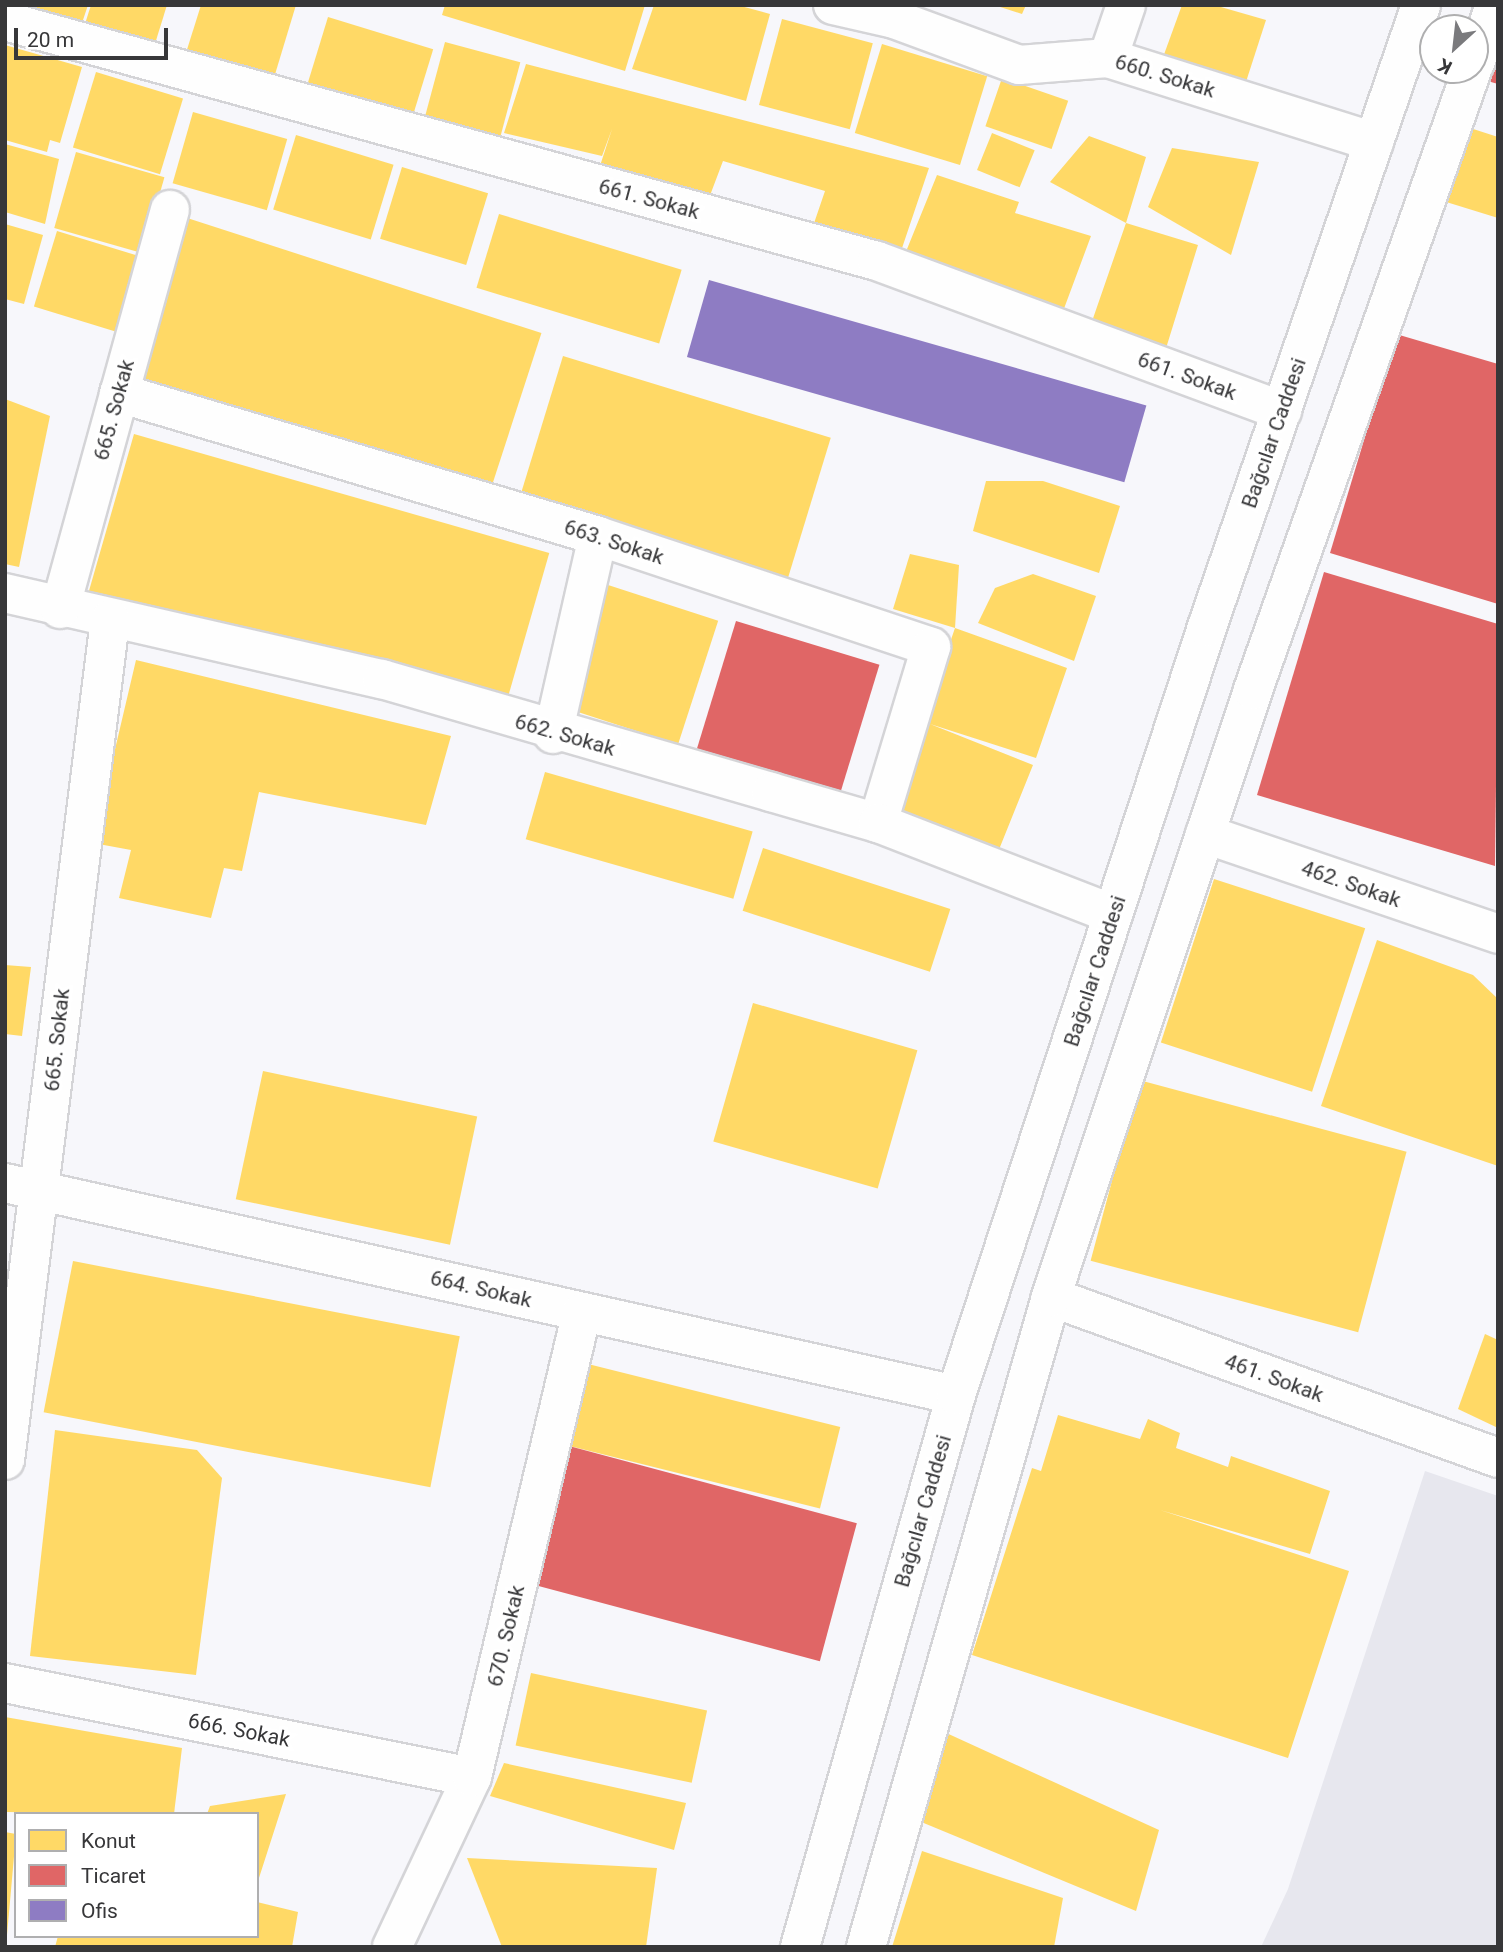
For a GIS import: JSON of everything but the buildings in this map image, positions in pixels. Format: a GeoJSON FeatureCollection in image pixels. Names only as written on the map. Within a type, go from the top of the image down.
{"type":"FeatureCollection","features":[{"type":"Feature","properties":{"kind":"street","name":"660. Sokak"},"geometry":{"type":"LineString","coordinates":[[833,5],[894,19],[1019,65],[1108,58],[1374,142]]}},
{"type":"Feature","properties":{"kind":"street"},"geometry":{"type":"LineString","coordinates":[[1108,58],[1126,5]]}},
{"type":"Feature","properties":{"kind":"street","name":"Bağcılar Caddesi"},"geometry":{"type":"LineString","coordinates":[[800,1947],[956,1395],[1113,914],[1421,5]]}},
{"type":"Feature","properties":{"kind":"street"},"geometry":{"type":"LineString","coordinates":[[1489,22],[1495,5]]}},
{"type":"Feature","properties":{"kind":"street","name":"661. Sokak"},"geometry":{"type":"LineString","coordinates":[[5,21],[877,261],[1282,411]]}},
{"type":"Feature","properties":{"kind":"street"},"geometry":{"type":"LineString","coordinates":[[866,1947],[1051,1297],[1205,834],[1467,84]]}},
{"type":"Feature","properties":{"kind":"street","name":"665. Sokak"},"geometry":{"type":"LineString","coordinates":[[60,610],[170,210]]}},
{"type":"Feature","properties":{"kind":"street","name":"663. Sokak"},"geometry":{"type":"LineString","coordinates":[[119,393],[598,536],[931,647],[878,823]]}},
{"type":"Feature","properties":{"kind":"street"},"geometry":{"type":"LineString","coordinates":[[553,734],[598,536]]}},
{"type":"Feature","properties":{"kind":"street","name":"662. Sokak"},"geometry":{"type":"LineString","coordinates":[[5,593],[60,610],[382,679],[553,734],[878,823],[1113,914]]}},
{"type":"Feature","properties":{"kind":"street","name":"665. Sokak"},"geometry":{"type":"LineString","coordinates":[[5,1460],[23,1185],[110,620]]}},
{"type":"Feature","properties":{"kind":"street","name":"462. Sokak"},"geometry":{"type":"LineString","coordinates":[[1205,834],[1498,934]]}},
{"type":"Feature","properties":{"kind":"street","name":"664. Sokak"},"geometry":{"type":"LineString","coordinates":[[23,1185],[956,1395]]}},
{"type":"Feature","properties":{"kind":"street","name":"461. Sokak"},"geometry":{"type":"LineString","coordinates":[[1051,1297],[1498,1458]]}},
{"type":"Feature","properties":{"kind":"street","name":"670. Sokak"},"geometry":{"type":"LineString","coordinates":[[392,1947],[472,1777],[582,1312]]}},
{"type":"Feature","properties":{"kind":"street","name":"666. Sokak"},"geometry":{"type":"LineString","coordinates":[[5,1683],[472,1777]]}},
{"type":"Feature","properties":{"kind":"shaded area"},"geometry":{"type":"Polygon","coordinates":[[[1425,1471],[1498,1496],[1498,1947],[1261,1947],[1288,1889],[1425,1471]]]}}]}
